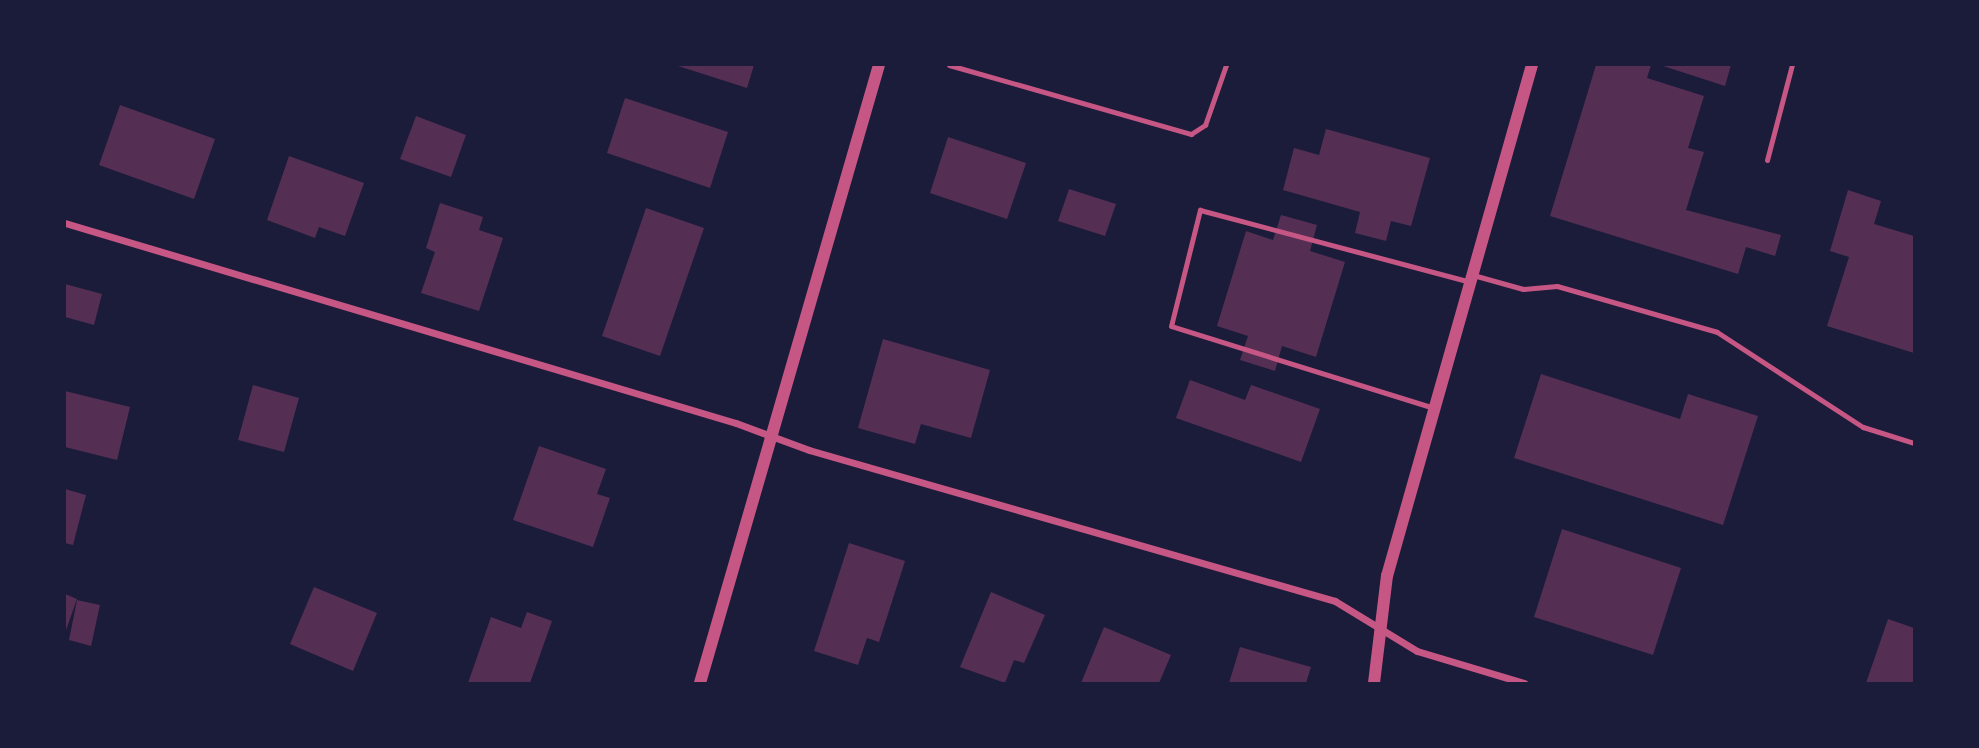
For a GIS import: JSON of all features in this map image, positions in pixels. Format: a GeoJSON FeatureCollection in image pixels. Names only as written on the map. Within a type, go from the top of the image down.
{"type":"FeatureCollection","features":[{"type":"Feature","properties":{"kind":"street"},"geometry":{"type":"LineString","coordinates":[[700,683],[879,65]]}},
{"type":"Feature","properties":{"kind":"street"},"geometry":{"type":"LineString","coordinates":[[1374,683],[1387,576],[1532,65]]}},
{"type":"Feature","properties":{"kind":"street"},"geometry":{"type":"LineString","coordinates":[[65,223],[771,436],[1335,601],[1417,651],[1524,683]]}},
{"type":"Feature","properties":{"kind":"lane"},"geometry":{"type":"LineString","coordinates":[[950,65],[1191,134],[1205,125],[1226,65]]}},
{"type":"Feature","properties":{"kind":"lane"},"geometry":{"type":"LineString","coordinates":[[1767,160],[1792,65]]}},
{"type":"Feature","properties":{"kind":"lane"},"geometry":{"type":"LineString","coordinates":[[1434,408],[1171,326],[1200,210],[1471,279],[1523,289],[1557,286],[1717,332],[1863,427],[1914,443]]}},
{"type":"Feature","properties":{"kind":"building"},"geometry":{"type":"Polygon","coordinates":[[[675,65],[754,65],[747,88],[675,65]]]}},
{"type":"Feature","properties":{"kind":"building"},"geometry":{"type":"Polygon","coordinates":[[[1596,65],[1651,65],[1647,78],[1704,96],[1688,148],[1704,152],[1686,210],[1781,235],[1775,256],[1746,247],[1738,274],[1550,216],[1596,65]]]}},
{"type":"Feature","properties":{"kind":"building"},"geometry":{"type":"Polygon","coordinates":[[[1660,65],[1731,65],[1725,86],[1660,65]]]}},
{"type":"Feature","properties":{"kind":"building"},"geometry":{"type":"Polygon","coordinates":[[[625,98],[728,132],[710,188],[607,153],[625,98]]]}},
{"type":"Feature","properties":{"kind":"building"},"geometry":{"type":"Polygon","coordinates":[[[120,105],[215,139],[194,199],[99,165],[120,105]]]}},
{"type":"Feature","properties":{"kind":"building"},"geometry":{"type":"Polygon","coordinates":[[[416,116],[466,135],[451,177],[400,159],[416,116]]]}},
{"type":"Feature","properties":{"kind":"building"},"geometry":{"type":"Polygon","coordinates":[[[1326,129],[1430,158],[1411,226],[1391,221],[1386,241],[1355,233],[1360,212],[1283,190],[1294,148],[1319,155],[1326,129]]]}},
{"type":"Feature","properties":{"kind":"building"},"geometry":{"type":"Polygon","coordinates":[[[948,137],[1026,163],[1007,219],[930,193],[948,137]]]}},
{"type":"Feature","properties":{"kind":"building"},"geometry":{"type":"Polygon","coordinates":[[[289,156],[364,183],[345,236],[319,227],[315,238],[267,220],[289,156]]]}},
{"type":"Feature","properties":{"kind":"building"},"geometry":{"type":"Polygon","coordinates":[[[1069,189],[1116,204],[1105,236],[1058,221],[1069,189]]]}},
{"type":"Feature","properties":{"kind":"building"},"geometry":{"type":"Polygon","coordinates":[[[1848,190],[1881,201],[1874,224],[1914,236],[1914,353],[1827,326],[1849,257],[1830,251],[1848,190]]]}},
{"type":"Feature","properties":{"kind":"building"},"geometry":{"type":"Polygon","coordinates":[[[440,203],[483,217],[479,230],[503,238],[479,311],[421,293],[435,252],[426,248],[440,203]]]}},
{"type":"Feature","properties":{"kind":"building"},"geometry":{"type":"Polygon","coordinates":[[[646,208],[704,228],[660,356],[602,336],[646,208]]]}},
{"type":"Feature","properties":{"kind":"building"},"geometry":{"type":"Polygon","coordinates":[[[1281,215],[1317,225],[1310,251],[1345,262],[1316,357],[1282,346],[1275,371],[1240,360],[1248,336],[1217,326],[1246,231],[1273,240],[1281,215]]]}},
{"type":"Feature","properties":{"kind":"building"},"geometry":{"type":"Polygon","coordinates":[[[65,284],[102,294],[94,325],[65,317],[65,284]]]}},
{"type":"Feature","properties":{"kind":"building"},"geometry":{"type":"Polygon","coordinates":[[[883,339],[990,370],[971,438],[921,424],[915,444],[858,428],[883,339]]]}},
{"type":"Feature","properties":{"kind":"building"},"geometry":{"type":"Polygon","coordinates":[[[1541,374],[1680,419],[1688,394],[1758,416],[1723,525],[1514,458],[1541,374]]]}},
{"type":"Feature","properties":{"kind":"building"},"geometry":{"type":"Polygon","coordinates":[[[1190,380],[1245,400],[1251,385],[1320,409],[1301,462],[1176,418],[1190,380]]]}},
{"type":"Feature","properties":{"kind":"building"},"geometry":{"type":"Polygon","coordinates":[[[253,385],[299,398],[284,452],[238,440],[253,385]]]}},
{"type":"Feature","properties":{"kind":"building"},"geometry":{"type":"Polygon","coordinates":[[[65,391],[130,407],[117,460],[65,447],[65,391]]]}},
{"type":"Feature","properties":{"kind":"building"},"geometry":{"type":"Polygon","coordinates":[[[539,446],[606,469],[597,494],[610,498],[593,547],[513,520],[539,446]]]}},
{"type":"Feature","properties":{"kind":"building"},"geometry":{"type":"Polygon","coordinates":[[[65,489],[86,495],[73,545],[65,543],[65,489]]]}},
{"type":"Feature","properties":{"kind":"building"},"geometry":{"type":"Polygon","coordinates":[[[1562,529],[1681,568],[1653,655],[1534,617],[1562,529]]]}},
{"type":"Feature","properties":{"kind":"building"},"geometry":{"type":"Polygon","coordinates":[[[849,543],[905,561],[879,642],[867,638],[858,665],[814,651],[849,543]]]}},
{"type":"Feature","properties":{"kind":"building"},"geometry":{"type":"Polygon","coordinates":[[[314,587],[377,613],[353,671],[290,644],[314,587]]]}},
{"type":"Feature","properties":{"kind":"building"},"geometry":{"type":"Polygon","coordinates":[[[991,592],[1045,615],[1024,663],[1014,660],[1005,683],[960,667],[991,592]]]}},
{"type":"Feature","properties":{"kind":"building"},"geometry":{"type":"Polygon","coordinates":[[[65,594],[77,599],[65,633],[65,594]]]}},
{"type":"Feature","properties":{"kind":"building"},"geometry":{"type":"Polygon","coordinates":[[[77,600],[100,605],[91,646],[69,640],[77,600]]]}},
{"type":"Feature","properties":{"kind":"building"},"geometry":{"type":"Polygon","coordinates":[[[527,612],[552,621],[530,683],[468,683],[491,617],[521,628],[527,612]]]}},
{"type":"Feature","properties":{"kind":"building"},"geometry":{"type":"Polygon","coordinates":[[[1888,619],[1914,628],[1914,683],[1866,683],[1888,619]]]}},
{"type":"Feature","properties":{"kind":"building"},"geometry":{"type":"Polygon","coordinates":[[[1104,627],[1171,655],[1159,683],[1081,683],[1104,627]]]}},
{"type":"Feature","properties":{"kind":"building"},"geometry":{"type":"Polygon","coordinates":[[[1240,647],[1311,667],[1306,683],[1229,683],[1240,647]]]}}]}
